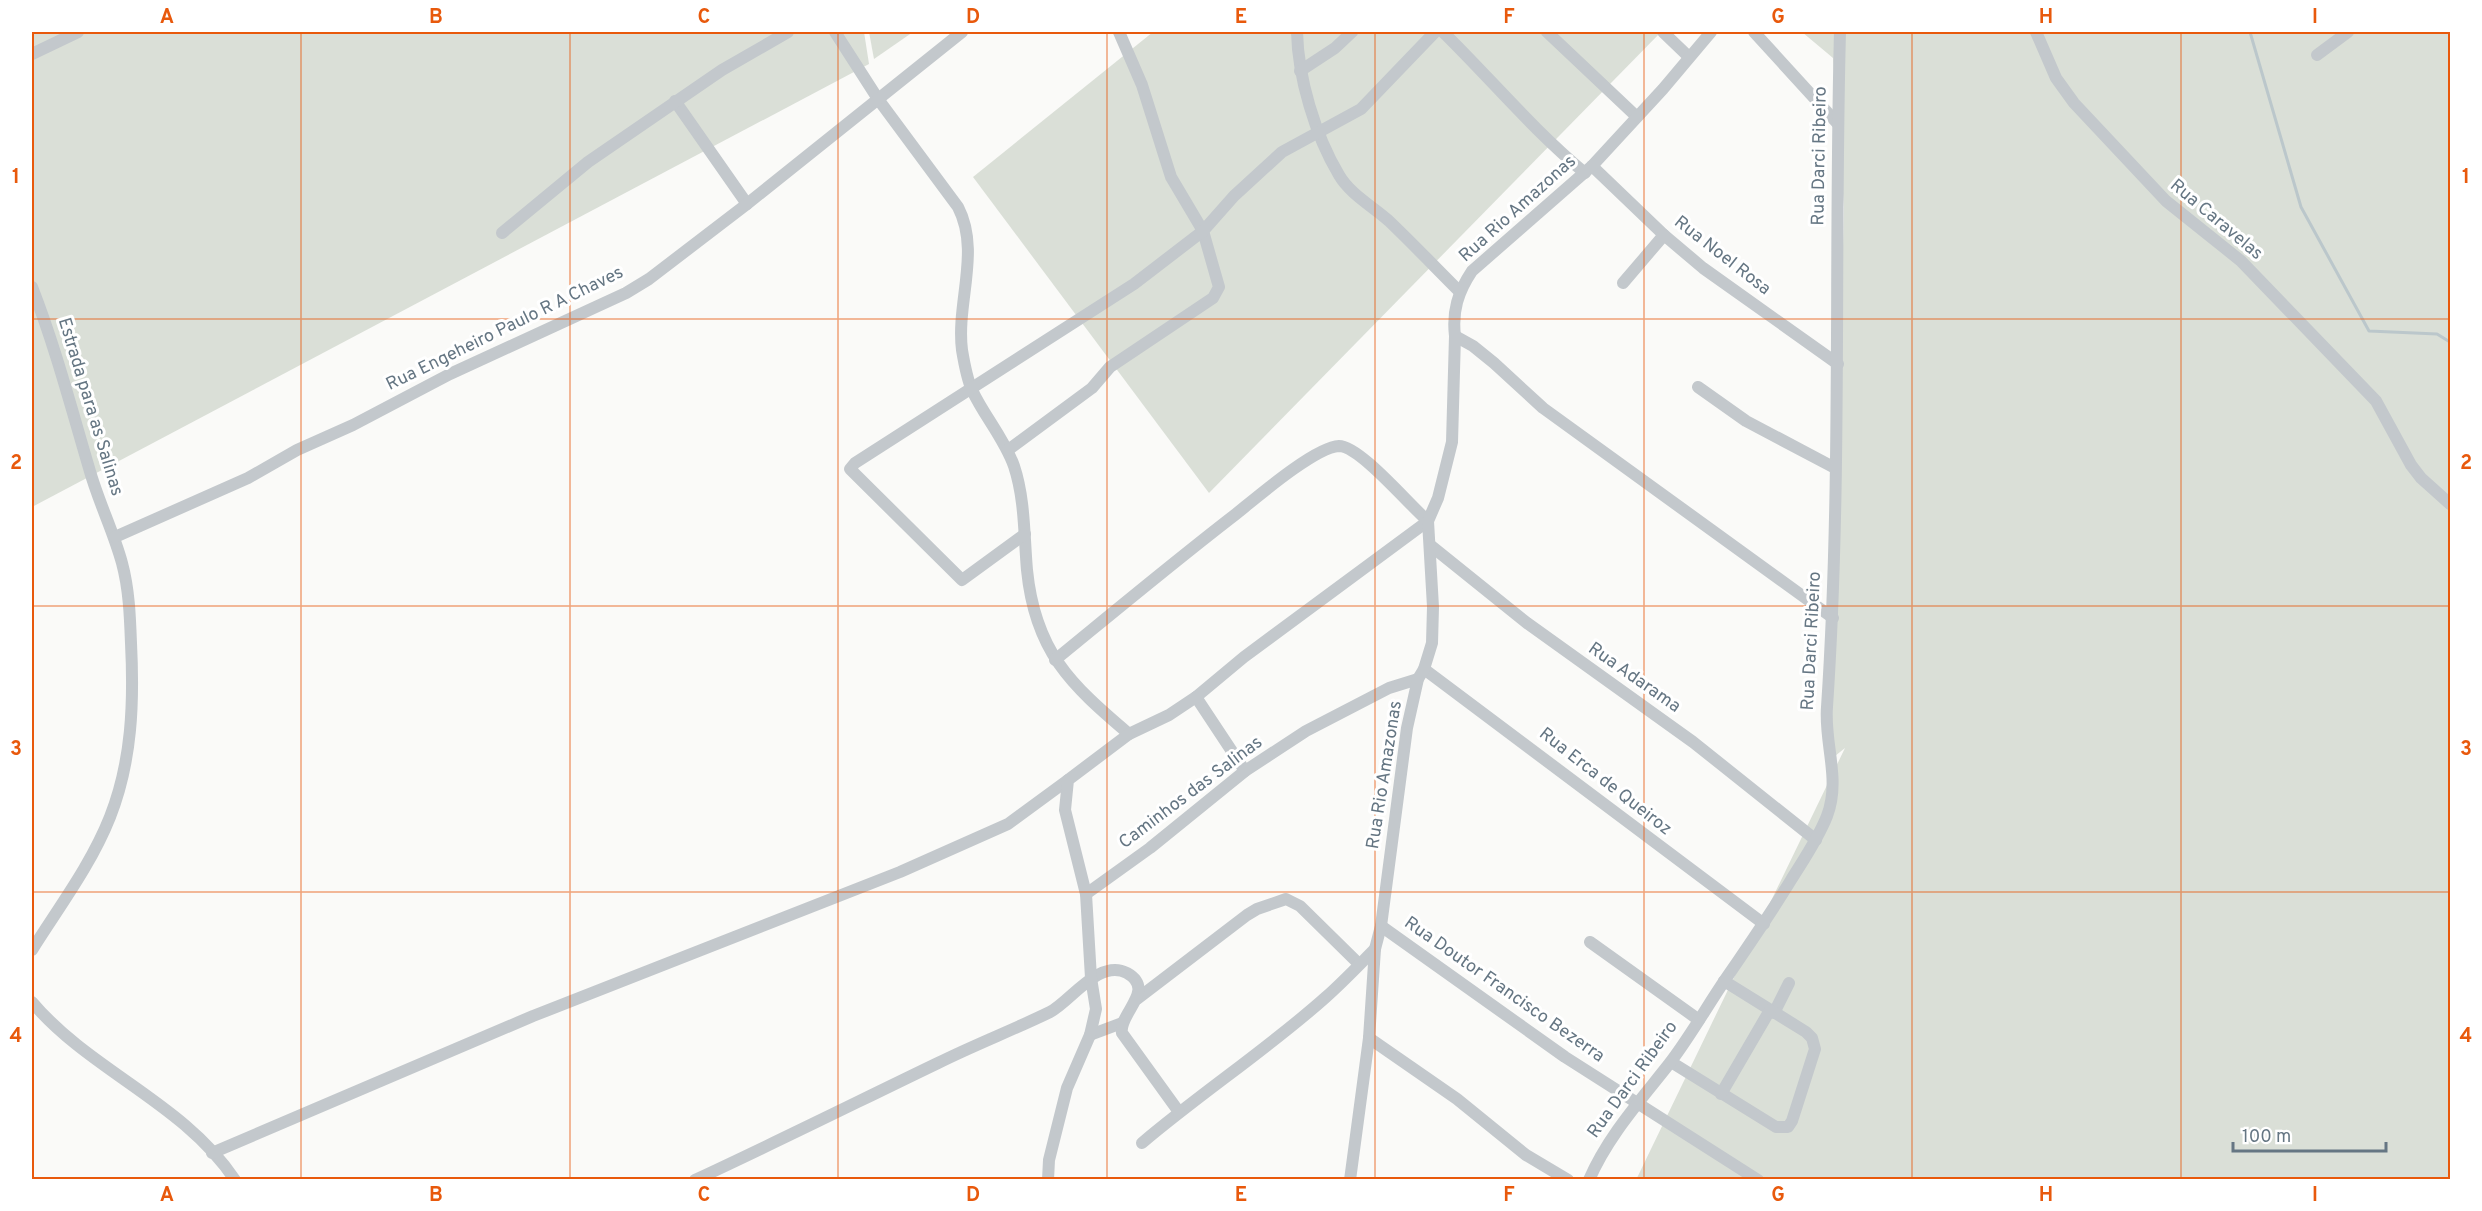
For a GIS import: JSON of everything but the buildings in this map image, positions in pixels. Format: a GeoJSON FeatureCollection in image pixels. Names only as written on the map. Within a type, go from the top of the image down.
{"type":"FeatureCollection","features":[{"type":"Feature","properties":{"kind":"street"},"geometry":{"type":"LineString","coordinates":[[32,54],[78,32]]}},
{"type":"Feature","properties":{"kind":"street"},"geometry":{"type":"LineString","coordinates":[[502,233],[564,180],[675,101],[749,53],[788,32]]}},
{"type":"Feature","properties":{"kind":"street"},"geometry":{"type":"LineString","coordinates":[[835,32],[878,99],[966,221],[968,245],[961,325],[962,351],[972,389],[1008,450],[1015,468],[1021,495],[1027,572],[1033,611],[1044,639],[1067,678],[1129,734]]}},
{"type":"Feature","properties":{"kind":"street","name":"Rua Engeheiro Paulo R A Chaves"},"geometry":{"type":"LineString","coordinates":[[115,537],[248,478],[297,450],[353,425],[450,374],[626,293],[649,279],[747,204],[962,32]]}},
{"type":"Feature","properties":{"kind":"street"},"geometry":{"type":"LineString","coordinates":[[1008,450],[1092,388],[1110,367],[1213,298],[1219,287],[1203,231],[1171,177],[1142,85],[1119,32]]}},
{"type":"Feature","properties":{"kind":"street"},"geometry":{"type":"LineString","coordinates":[[1297,32],[1300,72],[1318,132],[1339,175],[1352,191],[1410,240],[1460,292]]}},
{"type":"Feature","properties":{"kind":"street"},"geometry":{"type":"LineString","coordinates":[[1300,72],[1335,48],[1352,32]]}},
{"type":"Feature","properties":{"kind":"street"},"geometry":{"type":"LineString","coordinates":[[1025,534],[962,580],[850,469],[855,463],[1134,284],[1203,231],[1234,196],[1282,152],[1361,109],[1435,32]]}},
{"type":"Feature","properties":{"kind":"street","name":"Rua Noel Rosa"},"geometry":{"type":"LineString","coordinates":[[1443,32],[1490,78],[1537,130],[1588,170],[1703,268],[1838,364]]}},
{"type":"Feature","properties":{"kind":"street"},"geometry":{"type":"LineString","coordinates":[[1547,32],[1637,117]]}},
{"type":"Feature","properties":{"kind":"street"},"geometry":{"type":"LineString","coordinates":[[1664,32],[1689,57]]}},
{"type":"Feature","properties":{"kind":"street","name":"Rua Rio Amazonas"},"geometry":{"type":"LineString","coordinates":[[1353,1178],[1361,1092],[1369,1038],[1375,949],[1381,926],[1404,749],[1421,674],[1431,644],[1433,626],[1431,545],[1428,521],[1438,498],[1452,442],[1454,320],[1460,292],[1472,271],[1588,170],[1711,32]]}},
{"type":"Feature","properties":{"kind":"street"},"geometry":{"type":"LineString","coordinates":[[1754,32],[1838,124]]}},
{"type":"Feature","properties":{"kind":"street","name":"Rua Darci Ribeiro"},"geometry":{"type":"LineString","coordinates":[[1589,1179],[1605,1149],[1637,1102],[1671,1062],[1764,924],[1816,840],[1833,794],[1834,775],[1830,760],[1826,714],[1833,618],[1838,364],[1836,200],[1840,32]]}},
{"type":"Feature","properties":{"kind":"street","name":"Rua Caravelas"},"geometry":{"type":"LineString","coordinates":[[2036,32],[2056,78],[2074,103],[2166,201],[2241,261],[2376,401],[2421,478],[2451,504]]}},
{"type":"Feature","properties":{"kind":"street"},"geometry":{"type":"LineString","coordinates":[[2317,55],[2348,32]]}},
{"type":"Feature","properties":{"kind":"street"},"geometry":{"type":"LineString","coordinates":[[675,101],[747,204]]}},
{"type":"Feature","properties":{"kind":"street"},"geometry":{"type":"LineString","coordinates":[[1623,283],[1664,235]]}},
{"type":"Feature","properties":{"kind":"street","name":"Estrada para as Salinas"},"geometry":{"type":"LineString","coordinates":[[32,287],[57,357],[96,491],[115,537],[129,602],[133,680],[132,726],[125,770],[110,818],[90,860],[32,950]]}},
{"type":"Feature","properties":{"kind":"street"},"geometry":{"type":"LineString","coordinates":[[1455,336],[1473,346],[1544,408],[1833,618]]}},
{"type":"Feature","properties":{"kind":"street"},"geometry":{"type":"LineString","coordinates":[[1698,387],[1746,421],[1835,468]]}},
{"type":"Feature","properties":{"kind":"street"},"geometry":{"type":"LineString","coordinates":[[212,1153],[533,1016],[900,872],[1008,824],[1129,734],[1160,720],[1196,697],[1253,650],[1428,521],[1373,467],[1353,451],[1339,446],[1321,452],[1280,479],[1055,660]]}},
{"type":"Feature","properties":{"kind":"street","name":"Rua Adarama"},"geometry":{"type":"LineString","coordinates":[[1431,545],[1534,629],[1693,742],[1816,840]]}},
{"type":"Feature","properties":{"kind":"street","name":"Caminhos das Salinas"},"geometry":{"type":"LineString","coordinates":[[1086,894],[1150,848],[1245,771],[1341,711],[1421,674]]}},
{"type":"Feature","properties":{"kind":"street","name":"Rua Erca de Queiroz"},"geometry":{"type":"LineString","coordinates":[[1421,674],[1764,924]]}},
{"type":"Feature","properties":{"kind":"street"},"geometry":{"type":"LineString","coordinates":[[1196,697],[1245,771]]}},
{"type":"Feature","properties":{"kind":"street"},"geometry":{"type":"LineString","coordinates":[[1048,1179],[1049,1160],[1067,1088],[1090,1035],[1096,1008],[1091,978],[1086,894],[1067,824],[1065,796],[1068,780]]}},
{"type":"Feature","properties":{"kind":"street"},"geometry":{"type":"LineString","coordinates":[[1179,1112],[1122,1033],[1122,1023],[1137,999],[1247,915],[1286,898],[1300,906],[1359,964]]}},
{"type":"Feature","properties":{"kind":"street","name":"Rua Doutor Francisco Bezerra"},"geometry":{"type":"LineString","coordinates":[[1381,926],[1565,1057],[1758,1179]]}},
{"type":"Feature","properties":{"kind":"street"},"geometry":{"type":"LineString","coordinates":[[1590,942],[1699,1020]]}},
{"type":"Feature","properties":{"kind":"street"},"geometry":{"type":"LineString","coordinates":[[1142,1143],[1327,997],[1375,949]]}},
{"type":"Feature","properties":{"kind":"street"},"geometry":{"type":"LineString","coordinates":[[695,1179],[1057,1009],[1091,978],[1106,973],[1123,972],[1134,980],[1137,999]]}},
{"type":"Feature","properties":{"kind":"street"},"geometry":{"type":"LineString","coordinates":[[1671,1062],[1776,1127],[1788,1127],[1792,1121],[1815,1043],[1806,1032],[1724,981]]}},
{"type":"Feature","properties":{"kind":"street"},"geometry":{"type":"LineString","coordinates":[[1721,1094],[1789,983]]}},
{"type":"Feature","properties":{"kind":"street"},"geometry":{"type":"LineString","coordinates":[[32,1002],[76,1043],[182,1122],[235,1179]]}},
{"type":"Feature","properties":{"kind":"street"},"geometry":{"type":"LineString","coordinates":[[1090,1035],[1122,1023]]}},
{"type":"Feature","properties":{"kind":"street"},"geometry":{"type":"LineString","coordinates":[[1369,1038],[1457,1099],[1526,1155],[1568,1179]]}},
{"type":"Feature","properties":{"kind":"shaded area"},"geometry":{"type":"Polygon","coordinates":[[[32,32],[864,32],[869,64],[32,507],[32,32]]]}},
{"type":"Feature","properties":{"kind":"shaded area"},"geometry":{"type":"Polygon","coordinates":[[[869,32],[913,32],[874,59],[869,32]]]}},
{"type":"Feature","properties":{"kind":"shaded area"},"geometry":{"type":"Polygon","coordinates":[[[1153,32],[1661,32],[1209,493],[973,177],[1153,32]]]}},
{"type":"Feature","properties":{"kind":"shaded area"},"geometry":{"type":"Polygon","coordinates":[[[1802,32],[2450,32],[2450,1179],[1636,1180],[1845,748],[1830,760],[1844,207],[1833,58],[1802,32]]]}},
{"type":"Feature","properties":{"kind":"waterway"},"geometry":{"type":"LineString","coordinates":[[2250,32],[2301,207],[2369,331],[2437,334],[2450,342]]}}]}
